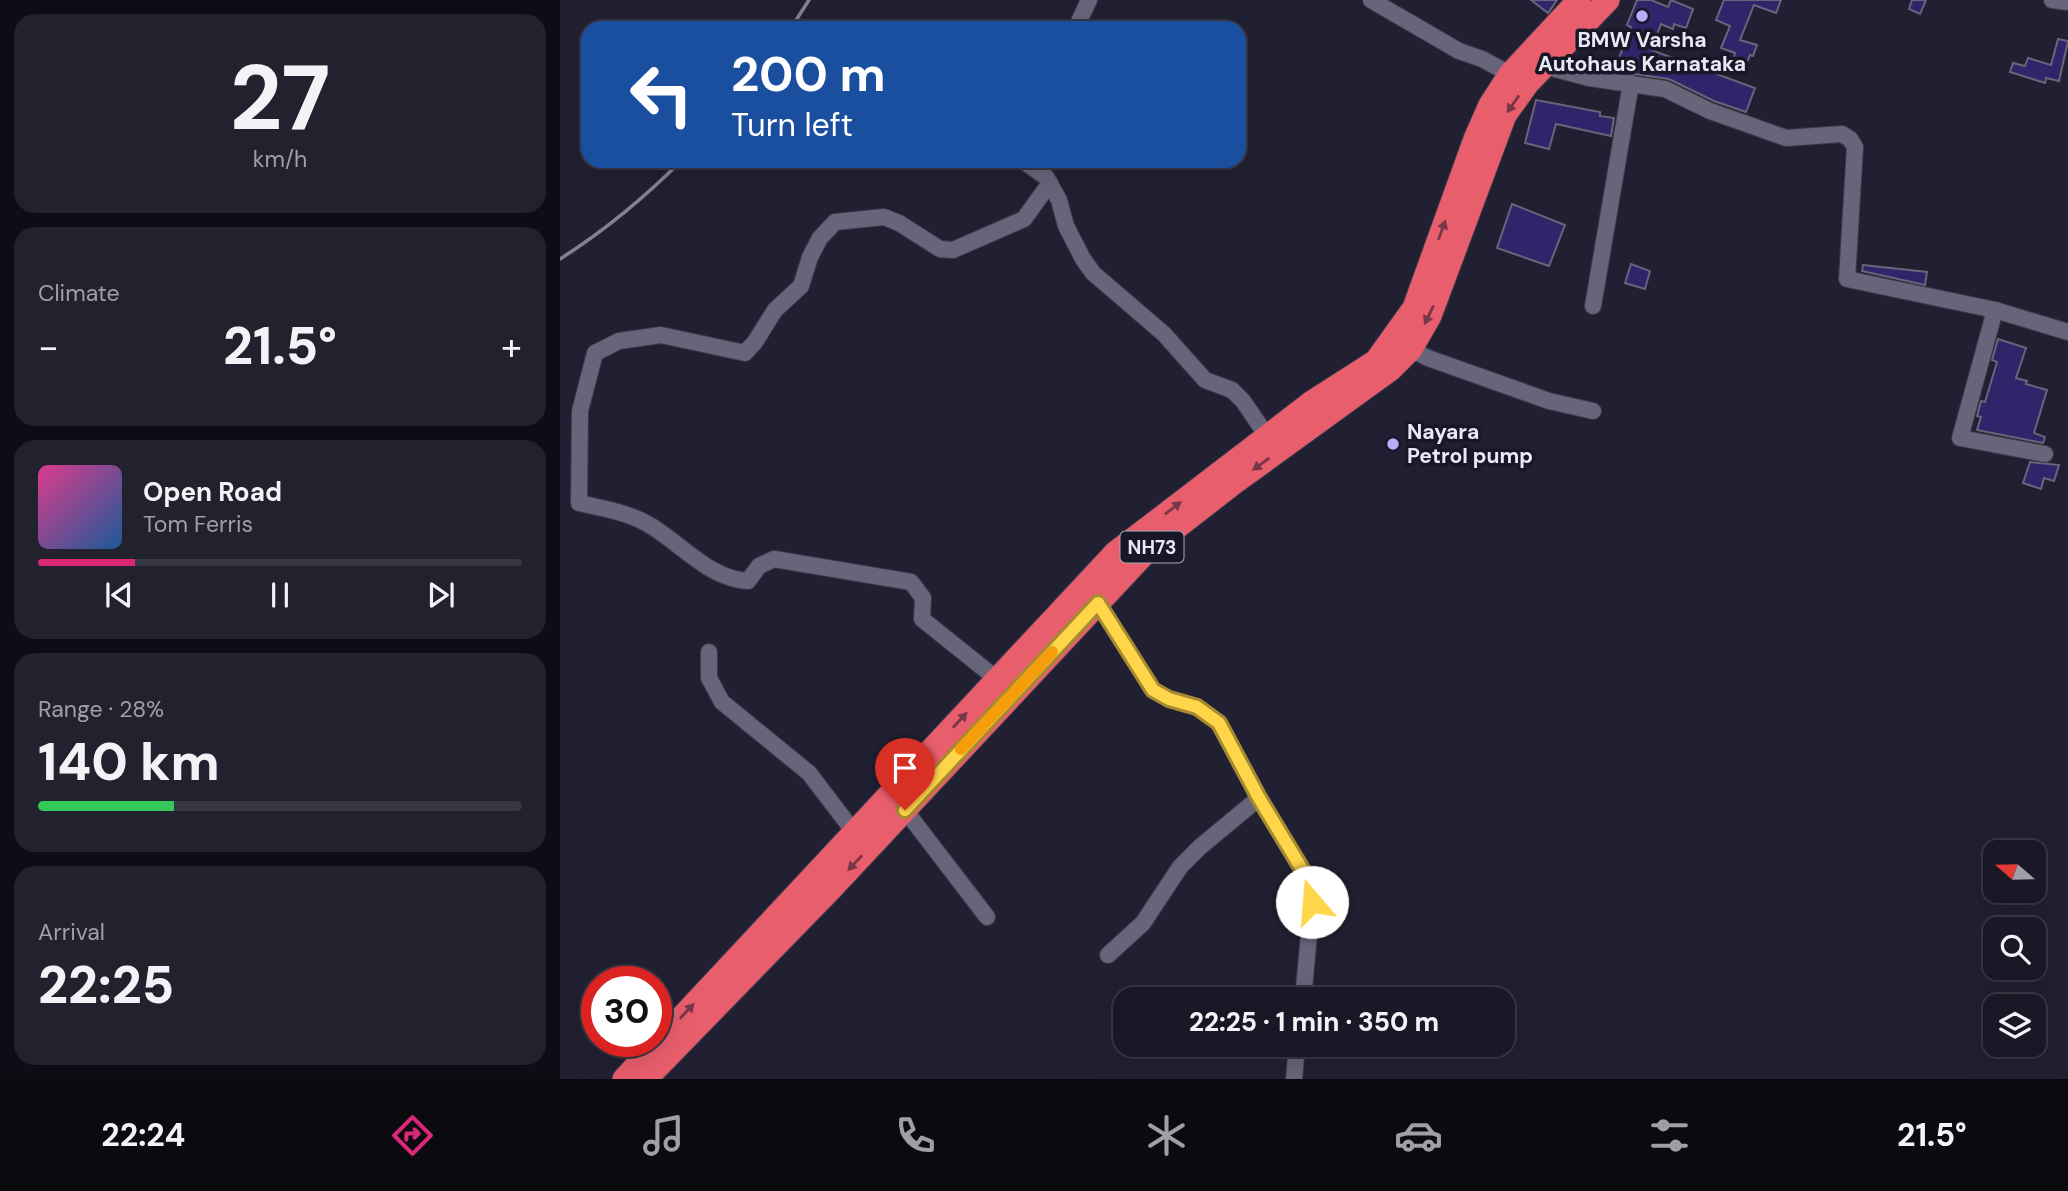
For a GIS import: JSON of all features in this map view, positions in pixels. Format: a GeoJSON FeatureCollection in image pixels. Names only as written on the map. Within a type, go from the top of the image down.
{"type":"FeatureCollection","features":[{"type":"Feature","properties":{"kind":"highway","name":"NH73"},"geometry":{"type":"LineString","coordinates":[[624,1079],[1115,553],[1312,402],[1376,360],[1414,308],[1475,139],[1490,105],[1510,74],[1579,0]]}},
{"type":"Feature","properties":{"kind":"highway","name":"NH73"},"geometry":{"type":"LineString","coordinates":[[646,1079],[831,889],[1149,549],[1234,483],[1390,370],[1410,349],[1430,316],[1505,115],[1528,83],[1608,0]]}},
{"type":"Feature","properties":{"kind":"street"},"geometry":{"type":"LineString","coordinates":[[1079,21],[1089,0]]}},
{"type":"Feature","properties":{"kind":"street"},"geometry":{"type":"LineString","coordinates":[[1371,0],[1459,51],[1482,59],[1510,74]]}},
{"type":"Feature","properties":{"kind":"street"},"geometry":{"type":"LineString","coordinates":[[2052,0],[2068,2]]}},
{"type":"Feature","properties":{"kind":"street"},"geometry":{"type":"LineString","coordinates":[[1544,66],[1588,78],[1665,89],[1710,111],[1786,138],[1842,134],[1850,139],[1855,147],[1847,279],[1995,310],[2068,332]]}},
{"type":"Feature","properties":{"kind":"street"},"geometry":{"type":"LineString","coordinates":[[1592,306],[1631,83]]}},
{"type":"Feature","properties":{"kind":"street"},"geometry":{"type":"LineString","coordinates":[[1033,168],[1050,183],[1059,200],[1066,226],[1093,273],[1164,334],[1205,380],[1232,390],[1267,436]]}},
{"type":"Feature","properties":{"kind":"street"},"geometry":{"type":"LineString","coordinates":[[998,680],[922,619],[923,598],[911,582],[774,559],[759,566],[748,581],[732,580],[690,555],[646,523],[609,509],[579,503],[580,411],[595,354],[620,341],[661,335],[745,352],[755,342],[775,310],[801,286],[810,257],[820,238],[835,222],[884,217],[899,223],[940,249],[953,250],[1024,219],[1050,183]]}},
{"type":"Feature","properties":{"kind":"street"},"geometry":{"type":"LineString","coordinates":[[1995,310],[1960,438],[2045,454]]}},
{"type":"Feature","properties":{"kind":"street"},"geometry":{"type":"LineString","coordinates":[[1410,349],[1428,358],[1549,401],[1593,411]]}},
{"type":"Feature","properties":{"kind":"street"},"geometry":{"type":"LineString","coordinates":[[1098,603],[1153,690],[1169,699],[1197,707],[1219,723],[1259,798],[1308,879],[1312,902],[1304,987]]}},
{"type":"Feature","properties":{"kind":"street"},"geometry":{"type":"LineString","coordinates":[[709,652],[709,678],[722,702],[809,773],[854,832]]}},
{"type":"Feature","properties":{"kind":"street"},"geometry":{"type":"LineString","coordinates":[[1108,955],[1143,923],[1163,889],[1186,860],[1259,798]]}},
{"type":"Feature","properties":{"kind":"street"},"geometry":{"type":"LineString","coordinates":[[905,810],[987,917]]}},
{"type":"Feature","properties":{"kind":"street"},"geometry":{"type":"LineString","coordinates":[[1294,1079],[1296,1057]]}},
{"type":"Feature","properties":{"kind":"building"},"geometry":{"type":"Polygon","coordinates":[[[1531,0],[1557,0],[1548,13],[1531,0]]]}},
{"type":"Feature","properties":{"kind":"building"},"geometry":{"type":"Polygon","coordinates":[[[1637,0],[1651,0],[1668,7],[1671,0],[1693,9],[1686,28],[1674,24],[1673,29],[1661,24],[1651,50],[1755,88],[1746,112],[1714,101],[1669,79],[1614,71],[1631,27],[1627,25],[1637,0]]]}},
{"type":"Feature","properties":{"kind":"building"},"geometry":{"type":"Polygon","coordinates":[[[1724,0],[1781,0],[1776,13],[1754,5],[1740,40],[1757,45],[1746,65],[1733,60],[1735,53],[1721,48],[1730,26],[1716,20],[1724,0]]]}},
{"type":"Feature","properties":{"kind":"building"},"geometry":{"type":"Polygon","coordinates":[[[1912,0],[1926,0],[1920,14],[1909,9],[1912,0]]]}},
{"type":"Feature","properties":{"kind":"building"},"geometry":{"type":"Polygon","coordinates":[[[2058,39],[2068,41],[2059,81],[2046,78],[2045,83],[2010,72],[2013,63],[2025,66],[2028,58],[2051,65],[2058,39]]]}},
{"type":"Feature","properties":{"kind":"building"},"geometry":{"type":"Polygon","coordinates":[[[1536,100],[1600,112],[1600,116],[1614,118],[1611,136],[1556,124],[1549,149],[1525,143],[1536,100]]]}},
{"type":"Feature","properties":{"kind":"building"},"geometry":{"type":"Polygon","coordinates":[[[1512,204],[1565,225],[1549,266],[1497,248],[1512,204]]]}},
{"type":"Feature","properties":{"kind":"building"},"geometry":{"type":"Polygon","coordinates":[[[1631,264],[1650,271],[1645,289],[1625,283],[1631,264]]]}},
{"type":"Feature","properties":{"kind":"building"},"geometry":{"type":"Polygon","coordinates":[[[1863,265],[1927,272],[1925,285],[1862,271],[1863,265]]]}},
{"type":"Feature","properties":{"kind":"building"},"geometry":{"type":"Polygon","coordinates":[[[1998,339],[2026,348],[2016,378],[2047,390],[2034,433],[2045,437],[2043,443],[1977,430],[1981,417],[1977,416],[1981,401],[1985,402],[1997,362],[1992,360],[1998,339]]]}},
{"type":"Feature","properties":{"kind":"building"},"geometry":{"type":"Polygon","coordinates":[[[2030,462],[2059,465],[2054,481],[2044,478],[2041,489],[2023,483],[2030,462]]]}},
{"type":"Feature","properties":{"kind":"railway"},"geometry":{"type":"LineString","coordinates":[[796,21],[809,0]]}},
{"type":"Feature","properties":{"kind":"railway"},"geometry":{"type":"LineString","coordinates":[[560,259],[623,213],[674,168]]}},
{"type":"Feature","properties":{"kind":"slow traffic"},"geometry":{"type":"LineString","coordinates":[[961,749],[1052,652]]}},
{"type":"Feature","properties":{"kind":"place","name":"BMW Varsha Autohaus Karnataka"},"geometry":{"type":"Point","coordinates":[1642,16]}},
{"type":"Feature","properties":{"kind":"place","name":"Nayara Petrol pump"},"geometry":{"type":"Point","coordinates":[1393,444]}},
{"type":"Feature","properties":{"kind":"route"},"geometry":{"type":"LineString","coordinates":[[905,810],[1098,603],[1153,690],[1169,699],[1197,707],[1219,723],[1259,798],[1308,879],[1312,902]]}}]}
